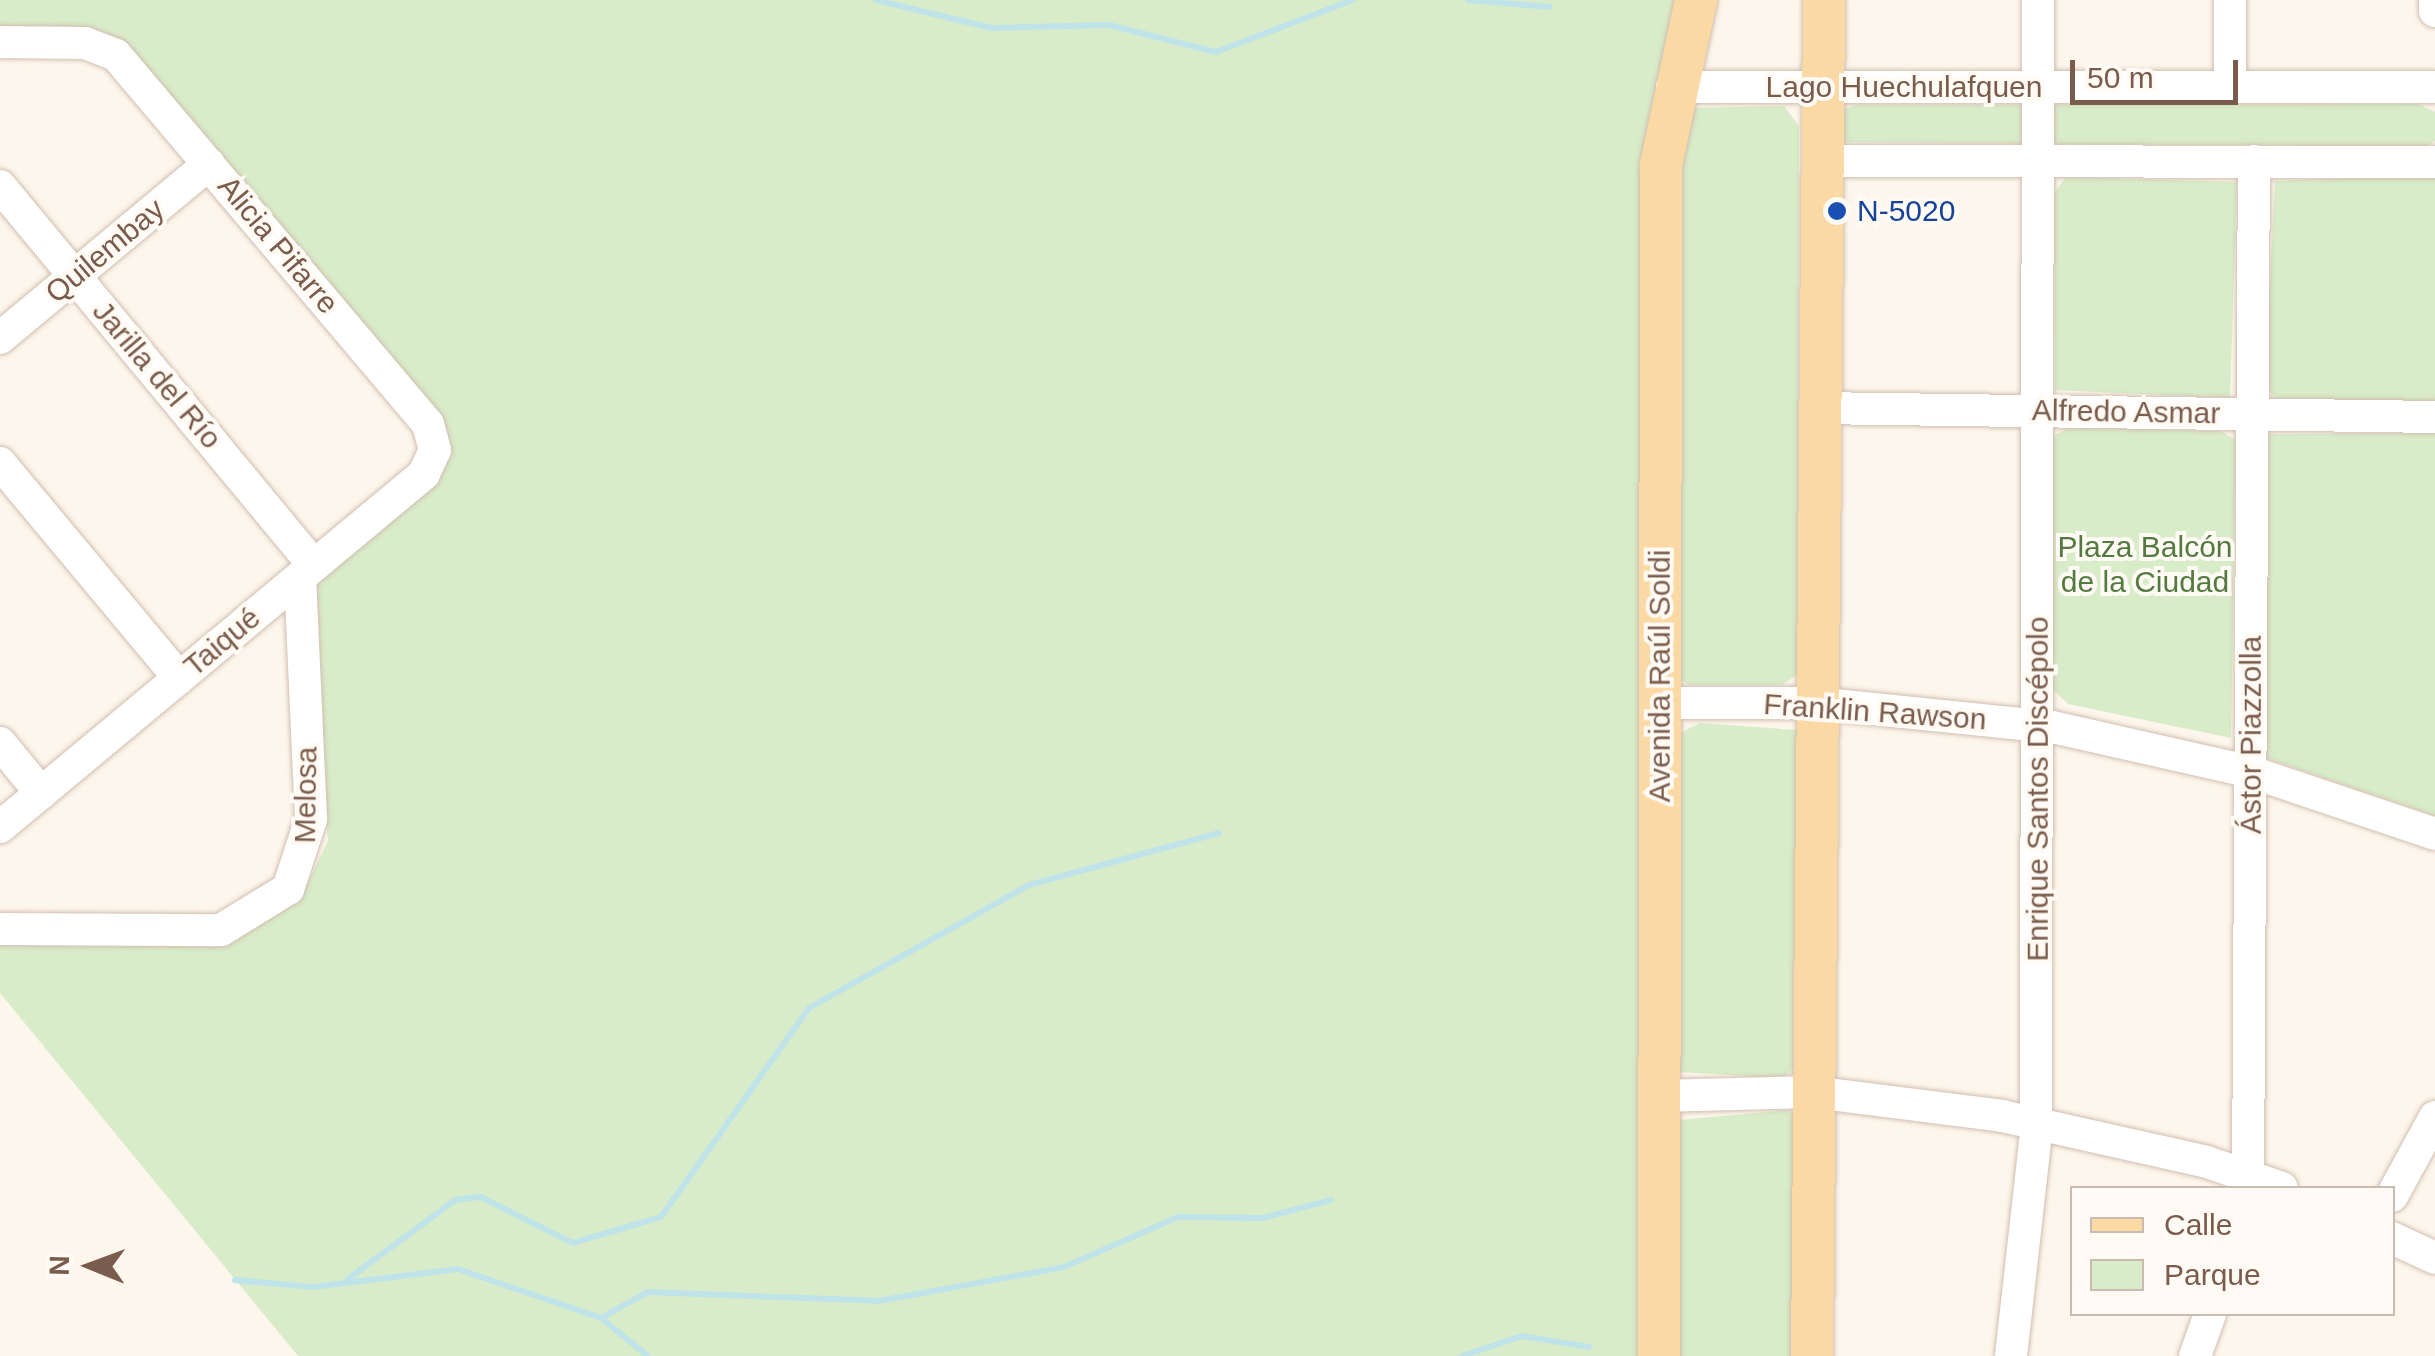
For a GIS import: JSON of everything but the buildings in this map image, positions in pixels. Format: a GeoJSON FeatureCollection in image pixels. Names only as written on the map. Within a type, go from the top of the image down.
{"type":"FeatureCollection","features":[{"type":"Feature","properties":{"kind":"main road","name":"Avenida Raúl Soldi"},"geometry":{"type":"LineString","coordinates":[[1659,1356],[1662,165],[1672,87],[1696,0]]}},
{"type":"Feature","properties":{"kind":"main road"},"geometry":{"type":"LineString","coordinates":[[1812,1356],[1818,161],[1824,0]]}},
{"type":"Feature","properties":{"kind":"street"},"geometry":{"type":"LineString","coordinates":[[2038,0],[2040,88]]}},
{"type":"Feature","properties":{"kind":"street"},"geometry":{"type":"LineString","coordinates":[[2230,0],[2230,87]]}},
{"type":"Feature","properties":{"kind":"street"},"geometry":{"type":"LineString","coordinates":[[2435,0],[2435,11]]}},
{"type":"Feature","properties":{"kind":"street","name":"Alicia Pifarre"},"geometry":{"type":"LineString","coordinates":[[0,42],[106,48],[428,424],[435,450]]}},
{"type":"Feature","properties":{"kind":"street","name":"Lago Huechulafquen"},"geometry":{"type":"LineString","coordinates":[[1672,87],[2435,88]]}},
{"type":"Feature","properties":{"kind":"street","name":"Enrique Santos Discépolo"},"geometry":{"type":"LineString","coordinates":[[2011,1356],[2036,1123],[2040,88]]}},
{"type":"Feature","properties":{"kind":"street"},"geometry":{"type":"LineString","coordinates":[[1818,161],[2435,162]]}},
{"type":"Feature","properties":{"kind":"street","name":"Ástor Piazzolla"},"geometry":{"type":"LineString","coordinates":[[2248,1182],[2254,161]]}},
{"type":"Feature","properties":{"kind":"street","name":"Quilembay"},"geometry":{"type":"LineString","coordinates":[[0,338],[209,164]]}},
{"type":"Feature","properties":{"kind":"street","name":"Jarilla del Río"},"geometry":{"type":"LineString","coordinates":[[0,186],[307,571]]}},
{"type":"Feature","properties":{"kind":"street","name":"Alfredo Asmar"},"geometry":{"type":"LineString","coordinates":[[1816,408],[2435,416]]}},
{"type":"Feature","properties":{"kind":"street","name":"Taiqué"},"geometry":{"type":"LineString","coordinates":[[0,827],[424,474],[435,450]]}},
{"type":"Feature","properties":{"kind":"street"},"geometry":{"type":"LineString","coordinates":[[0,463],[179,678]]}},
{"type":"Feature","properties":{"kind":"street","name":"Melosa"},"geometry":{"type":"LineString","coordinates":[[0,929],[221,930],[288,889],[311,819],[307,571]]}},
{"type":"Feature","properties":{"kind":"street","name":"Franklin Rawson"},"geometry":{"type":"LineString","coordinates":[[1660,703],[1815,703],[2038,725],[2251,772],[2435,834]]}},
{"type":"Feature","properties":{"kind":"street"},"geometry":{"type":"LineString","coordinates":[[0,743],[42,793]]}},
{"type":"Feature","properties":{"kind":"street"},"geometry":{"type":"LineString","coordinates":[[1659,1096],[1813,1092],[2036,1123],[2248,1182]]}},
{"type":"Feature","properties":{"kind":"street"},"geometry":{"type":"LineString","coordinates":[[2395,1190],[2435,1117]]}},
{"type":"Feature","properties":{"kind":"street"},"geometry":{"type":"LineString","coordinates":[[2395,1239],[2435,1258]]}},
{"type":"Feature","properties":{"kind":"street"},"geometry":{"type":"LineString","coordinates":[[2194,1356],[2209,1316]]}},
{"type":"Feature","properties":{"kind":"green space"},"geometry":{"type":"Polygon","coordinates":[[[0,0],[1681,0],[1642,1356],[298,1356],[0,993],[0,942],[222,942],[301,896],[328,841],[311,614],[318,579],[441,468],[134,53],[0,32],[0,0]]]}},
{"type":"Feature","properties":{"kind":"green space"},"geometry":{"type":"Polygon","coordinates":[[[2418,104],[2435,112],[2435,141],[2425,147],[1840,142],[1844,109],[1857,105],[2418,104]]]}},
{"type":"Feature","properties":{"kind":"green space"},"geometry":{"type":"Polygon","coordinates":[[[1784,106],[1799,126],[1798,674],[1782,685],[1689,685],[1681,680],[1676,125],[1691,108],[1784,106]]]}},
{"type":"Feature","properties":{"kind":"green space"},"geometry":{"type":"Polygon","coordinates":[[[2435,174],[2435,406],[2275,399],[2265,383],[2275,181],[2435,174]]]}},
{"type":"Feature","properties":{"kind":"green space"},"geometry":{"type":"Polygon","coordinates":[[[2066,177],[2237,182],[2230,398],[2055,390],[2054,193],[2066,177]]]}},
{"type":"Feature","properties":{"kind":"green space","name":"Plaza Balcón de la Ciudad"},"geometry":{"type":"Polygon","coordinates":[[[2069,428],[2220,431],[2236,440],[2231,738],[2068,704],[2052,689],[2053,436],[2069,428]]]}},
{"type":"Feature","properties":{"kind":"green space"},"geometry":{"type":"Polygon","coordinates":[[[2435,433],[2435,816],[2263,757],[2269,434],[2435,433]]]}},
{"type":"Feature","properties":{"kind":"green space"},"geometry":{"type":"Polygon","coordinates":[[[1700,723],[1797,730],[1794,1069],[1782,1078],[1679,1072],[1680,733],[1700,723]]]}},
{"type":"Feature","properties":{"kind":"green space"},"geometry":{"type":"Polygon","coordinates":[[[1787,1110],[1795,1115],[1796,1356],[1676,1356],[1679,1120],[1787,1110]]]}},
{"type":"Feature","properties":{"kind":"waterway"},"geometry":{"type":"LineString","coordinates":[[876,0],[992,28],[1109,25],[1216,52],[1353,0]]}},
{"type":"Feature","properties":{"kind":"waterway"},"geometry":{"type":"LineString","coordinates":[[1468,0],[1550,7]]}},
{"type":"Feature","properties":{"kind":"waterway"},"geometry":{"type":"LineString","coordinates":[[348,1279],[455,1200],[481,1197],[573,1243],[661,1217],[809,1008],[1029,885],[1219,833]]}},
{"type":"Feature","properties":{"kind":"waterway"},"geometry":{"type":"LineString","coordinates":[[601,1318],[648,1292],[879,1301],[1064,1267],[1178,1217],[1263,1218],[1331,1200]]}},
{"type":"Feature","properties":{"kind":"waterway"},"geometry":{"type":"LineString","coordinates":[[235,1280],[313,1287],[458,1269],[601,1318],[648,1356]]}},
{"type":"Feature","properties":{"kind":"waterway"},"geometry":{"type":"LineString","coordinates":[[1462,1356],[1522,1336],[1589,1347]]}},
{"type":"Feature","properties":{"kind":"place","name":"N-5020"},"geometry":{"type":"Point","coordinates":[1837,211]}}]}
